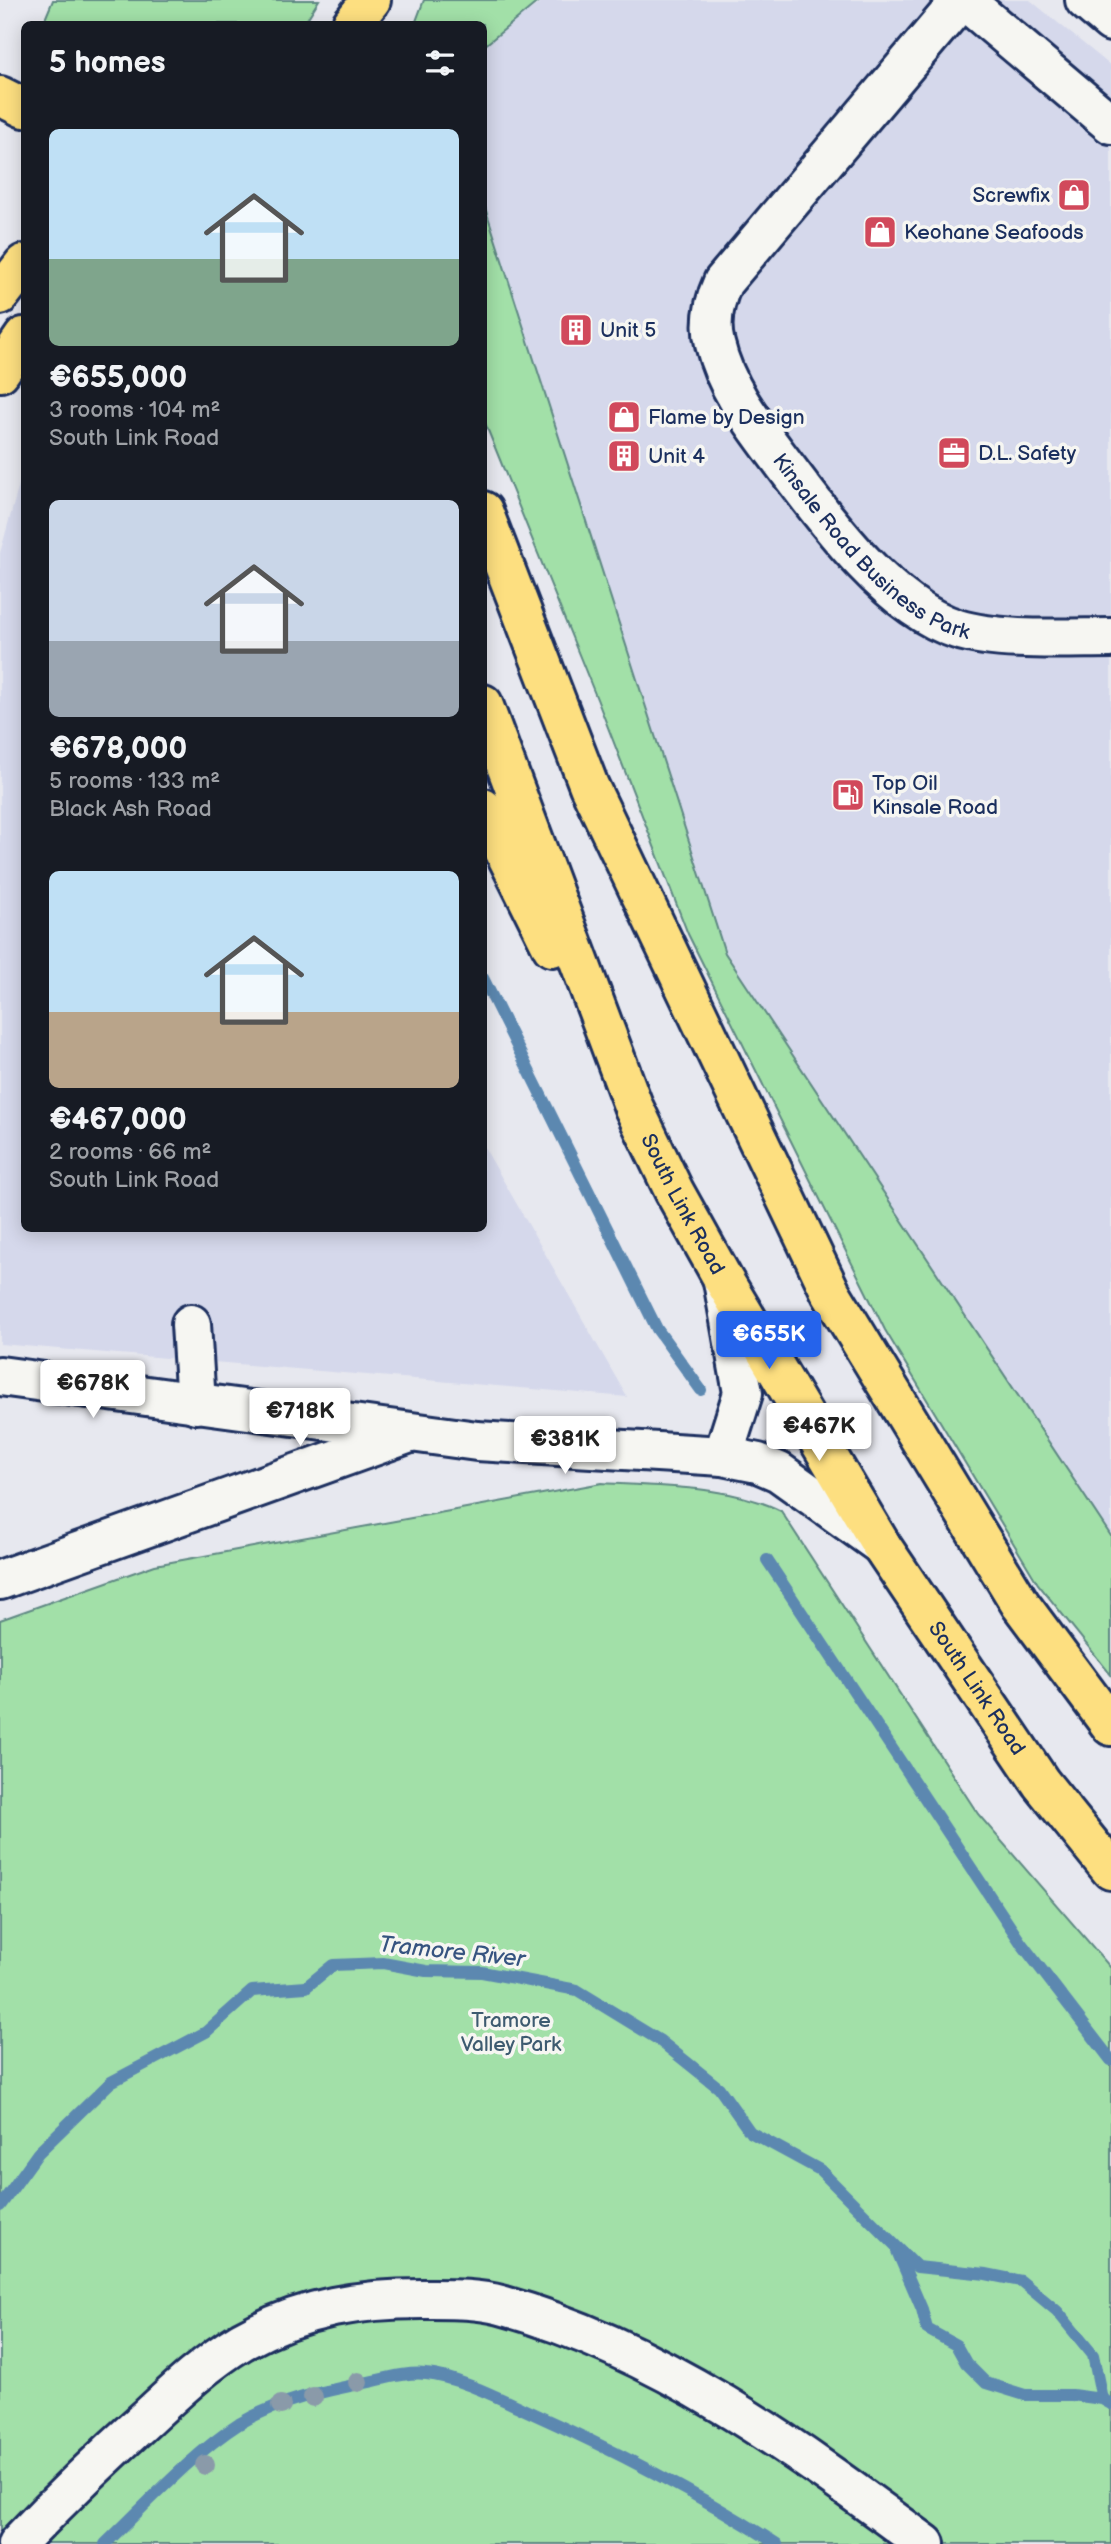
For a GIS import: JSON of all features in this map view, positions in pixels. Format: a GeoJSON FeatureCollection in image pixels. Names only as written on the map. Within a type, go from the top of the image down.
{"type":"FeatureCollection","features":[{"type":"Feature","properties":{"kind":"highway"},"geometry":{"type":"LineString","coordinates":[[354,21],[371,0]]}},
{"type":"Feature","properties":{"kind":"highway"},"geometry":{"type":"LineString","coordinates":[[377,21],[378,0]]}},
{"type":"Feature","properties":{"kind":"highway"},"geometry":{"type":"LineString","coordinates":[[0,96],[21,106]]}},
{"type":"Feature","properties":{"kind":"highway"},"geometry":{"type":"LineString","coordinates":[[0,295],[21,268]]}},
{"type":"Feature","properties":{"kind":"highway"},"geometry":{"type":"LineString","coordinates":[[0,372],[21,341]]}},
{"type":"Feature","properties":{"kind":"highway"},"geometry":{"type":"LineString","coordinates":[[487,521],[589,786],[831,1293],[1021,1605],[1111,1726]]}},
{"type":"Feature","properties":{"kind":"highway","name":"South Link Road"},"geometry":{"type":"LineString","coordinates":[[487,715],[634,1108],[674,1191],[723,1279],[881,1545],[1041,1783],[1111,1870]]}},
{"type":"Feature","properties":{"kind":"highway"},"geometry":{"type":"LineString","coordinates":[[487,817],[634,1108]]}},
{"type":"Feature","properties":{"kind":"street","name":"Kinsale Road Business Park"},"geometry":{"type":"LineString","coordinates":[[1111,124],[963,0],[723,282],[716,297],[712,317],[714,342],[722,368],[741,405],[826,521],[887,585],[913,606],[957,629],[977,634],[1111,638]]}},
{"type":"Feature","properties":{"kind":"street"},"geometry":{"type":"LineString","coordinates":[[1085,0],[1111,22]]}},
{"type":"Feature","properties":{"kind":"street"},"geometry":{"type":"LineString","coordinates":[[723,1279],[743,1393],[723,1456]]}},
{"type":"Feature","properties":{"kind":"street"},"geometry":{"type":"LineString","coordinates":[[191,1324],[195,1404]]}},
{"type":"Feature","properties":{"kind":"street"},"geometry":{"type":"LineString","coordinates":[[0,1376],[477,1441],[723,1456],[758,1462],[779,1472],[881,1545]]}},
{"type":"Feature","properties":{"kind":"street"},"geometry":{"type":"LineString","coordinates":[[0,1580],[413,1432]]}},
{"type":"Feature","properties":{"kind":"street"},"geometry":{"type":"LineString","coordinates":[[17,2544],[85,2473],[192,2376],[241,2342],[292,2317],[348,2302],[406,2298],[498,2304],[625,2351],[749,2420],[814,2462],[925,2544]]}},
{"type":"Feature","properties":{"kind":"shaded area"},"geometry":{"type":"Polygon","coordinates":[[[544,0],[1030,0],[1111,66],[1111,1614],[725,953],[487,247],[489,39],[544,0]]]}},
{"type":"Feature","properties":{"kind":"shaded area"},"geometry":{"type":"Polygon","coordinates":[[[21,478],[21,1232],[487,1232],[487,1152],[627,1397],[0,1344],[0,553],[21,478]]]}},
{"type":"Feature","properties":{"kind":"green space"},"geometry":{"type":"Polygon","coordinates":[[[53,0],[319,0],[306,21],[44,21],[53,0]]]}},
{"type":"Feature","properties":{"kind":"green space"},"geometry":{"type":"Polygon","coordinates":[[[424,0],[540,0],[487,44],[487,21],[416,21],[424,0]]]}},
{"type":"Feature","properties":{"kind":"green space"},"geometry":{"type":"Polygon","coordinates":[[[487,213],[725,953],[1111,1536],[1111,1675],[1038,1584],[885,1330],[688,934],[597,699],[487,428],[487,213]]]}},
{"type":"Feature","properties":{"kind":"green space","name":"Tramore Valley Park"},"geometry":{"type":"Polygon","coordinates":[[[602,1483],[717,1492],[761,1502],[781,1511],[978,1814],[1111,1968],[1111,2544],[0,2544],[0,1620],[155,1565],[602,1483]]]}},
{"type":"Feature","properties":{"kind":"waterway"},"geometry":{"type":"LineString","coordinates":[[487,986],[657,1329],[701,1390]]}},
{"type":"Feature","properties":{"kind":"waterway"},"geometry":{"type":"LineString","coordinates":[[767,1560],[1021,1943],[1111,2060]]}},
{"type":"Feature","properties":{"kind":"waterway","name":"Tramore River"},"geometry":{"type":"LineString","coordinates":[[0,2206],[38,2153],[111,2082],[206,2032],[252,1991],[306,1987],[333,1965],[383,1963],[426,1971],[482,1972],[577,1990],[659,2040],[719,2088],[750,2132],[820,2170],[917,2267],[986,2274],[1021,2281],[1057,2311],[1093,2355],[1102,2399]]}},
{"type":"Feature","properties":{"kind":"waterway","name":"Tramore River"},"geometry":{"type":"LineString","coordinates":[[897,2251],[922,2309],[927,2329],[956,2345],[966,2363],[986,2383],[1025,2395],[1072,2395],[1102,2399],[1111,2404]]}},
{"type":"Feature","properties":{"kind":"waterway"},"geometry":{"type":"LineString","coordinates":[[105,2544],[204,2450],[239,2424],[270,2409],[319,2393],[419,2374],[438,2376],[477,2388],[590,2440],[685,2489],[777,2544]]}},
{"type":"Feature","properties":{"kind":"place","name":"Screwfix"},"geometry":{"type":"Point","coordinates":[1074,195]}},
{"type":"Feature","properties":{"kind":"place","name":"Keohane Seafoods"},"geometry":{"type":"Point","coordinates":[880,232]}},
{"type":"Feature","properties":{"kind":"place","name":"Unit 5"},"geometry":{"type":"Point","coordinates":[576,330]}},
{"type":"Feature","properties":{"kind":"place","name":"Flame by Design"},"geometry":{"type":"Point","coordinates":[624,417]}},
{"type":"Feature","properties":{"kind":"place","name":"D.L. Safety"},"geometry":{"type":"Point","coordinates":[954,453]}},
{"type":"Feature","properties":{"kind":"place","name":"Unit 4"},"geometry":{"type":"Point","coordinates":[624,456]}},
{"type":"Feature","properties":{"kind":"place","name":"Top Oil Kinsale Road"},"geometry":{"type":"Point","coordinates":[848,795]}}]}
